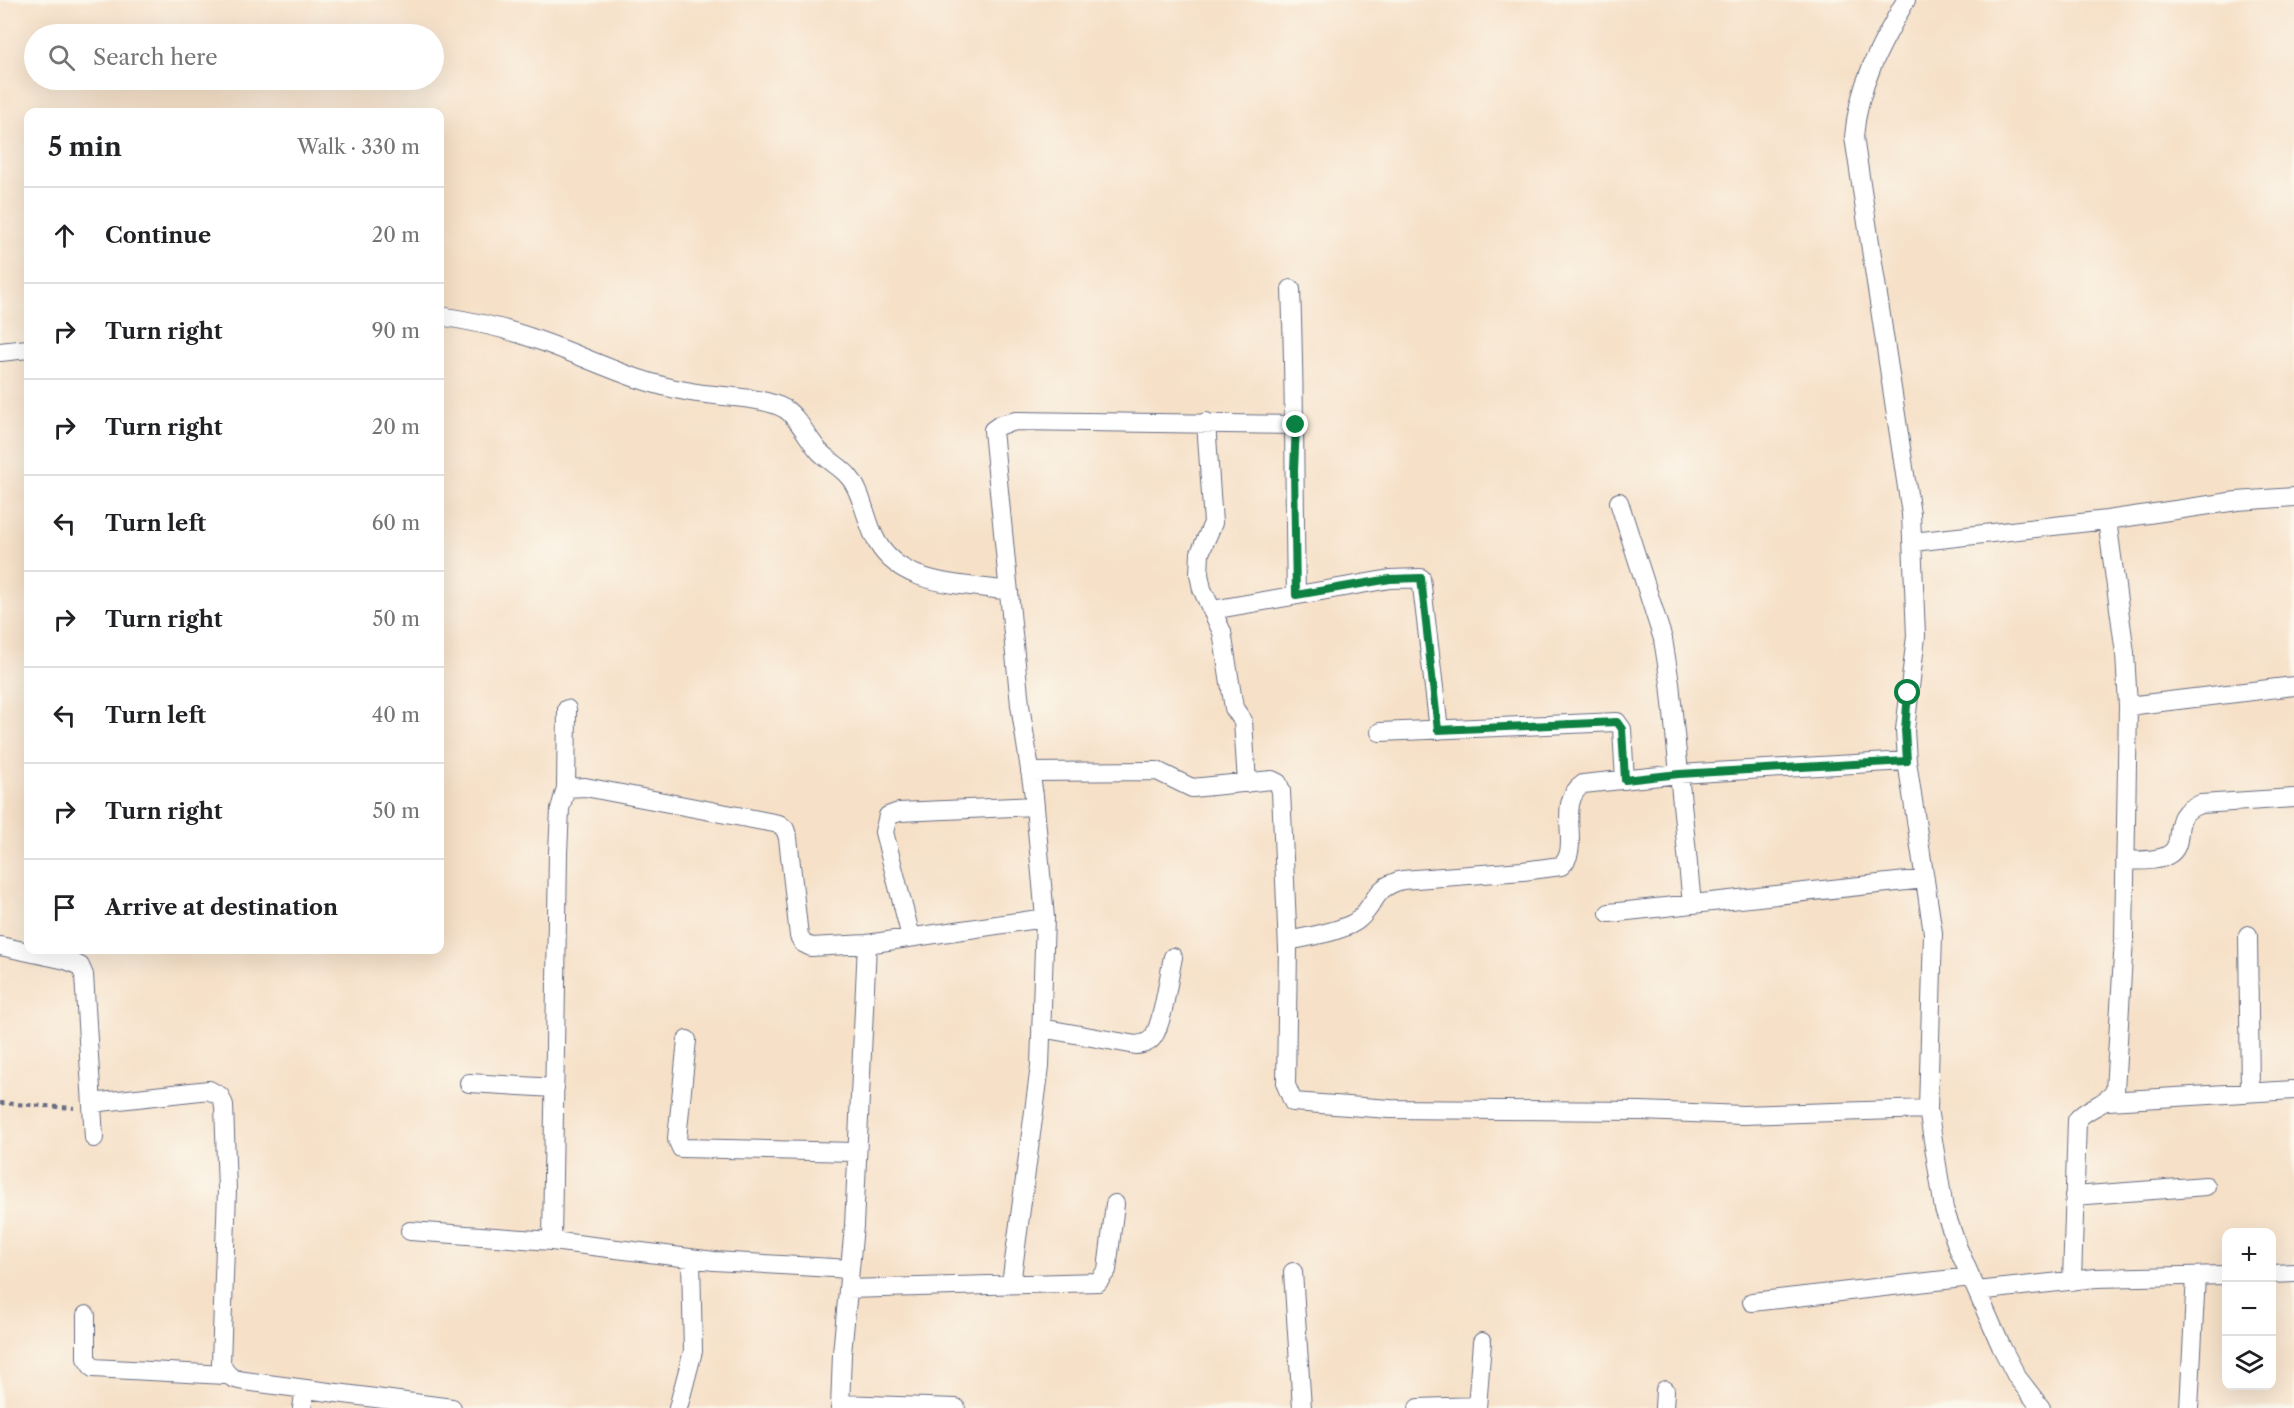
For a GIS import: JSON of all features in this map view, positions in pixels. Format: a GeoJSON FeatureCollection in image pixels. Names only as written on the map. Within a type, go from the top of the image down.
{"type":"FeatureCollection","features":[{"type":"Feature","properties":{"kind":"street"},"geometry":{"type":"LineString","coordinates":[[1906,0],[1867,74],[1856,108],[1854,137],[1907,474],[1913,542],[1916,636],[1905,730],[1907,761],[1933,933],[1928,1109],[1944,1209],[1974,1284],[2017,1377],[2041,1408]]}},
{"type":"Feature","properties":{"kind":"street"},"geometry":{"type":"LineString","coordinates":[[1291,289],[1296,425],[1294,470],[1296,595]]}},
{"type":"Feature","properties":{"kind":"street"},"geometry":{"type":"LineString","coordinates":[[444,317],[481,323],[533,338],[596,365],[671,389],[761,402],[786,410],[820,453],[850,477],[857,490],[864,516],[881,552],[897,568],[916,576],[1009,591]]}},
{"type":"Feature","properties":{"kind":"street"},"geometry":{"type":"LineString","coordinates":[[0,352],[24,349]]}},
{"type":"Feature","properties":{"kind":"street"},"geometry":{"type":"LineString","coordinates":[[1011,1284],[1034,1123],[1041,1028],[1045,918],[1035,806],[1020,705],[993,430],[1000,425],[1016,421],[1296,425]]}},
{"type":"Feature","properties":{"kind":"street"},"geometry":{"type":"LineString","coordinates":[[1206,422],[1213,523],[1203,545],[1198,566],[1202,589],[1222,632],[1232,702],[1243,721],[1247,783]]}},
{"type":"Feature","properties":{"kind":"street"},"geometry":{"type":"LineString","coordinates":[[1913,542],[2107,520],[2237,501],[2294,497]]}},
{"type":"Feature","properties":{"kind":"street"},"geometry":{"type":"LineString","coordinates":[[1619,502],[1663,639],[1671,682],[1692,904]]}},
{"type":"Feature","properties":{"kind":"street"},"geometry":{"type":"LineString","coordinates":[[2107,520],[2125,653],[2128,706],[2124,939],[2115,1091],[2108,1101]]}},
{"type":"Feature","properties":{"kind":"street"},"geometry":{"type":"LineString","coordinates":[[1212,610],[1390,579],[1421,578],[1438,730]]}},
{"type":"Feature","properties":{"kind":"street"},"geometry":{"type":"LineString","coordinates":[[2128,706],[2294,686]]}},
{"type":"Feature","properties":{"kind":"street"},"geometry":{"type":"LineString","coordinates":[[552,1241],[558,854],[560,809],[566,788],[567,709]]}},
{"type":"Feature","properties":{"kind":"street"},"geometry":{"type":"LineString","coordinates":[[1380,732],[1617,722],[1622,729],[1625,780]]}},
{"type":"Feature","properties":{"kind":"street"},"geometry":{"type":"LineString","coordinates":[[1288,942],[1350,926],[1359,920],[1379,890],[1387,884],[1402,880],[1561,866],[1569,854],[1570,801],[1575,789],[1583,784],[1679,774],[1907,761]]}},
{"type":"Feature","properties":{"kind":"street"},"geometry":{"type":"LineString","coordinates":[[1030,772],[1157,771],[1192,788],[1272,780],[1278,783],[1281,790],[1288,942],[1286,1085],[1293,1102],[1390,1109],[1641,1111],[1743,1115],[1928,1109]]}},
{"type":"Feature","properties":{"kind":"street"},"geometry":{"type":"LineString","coordinates":[[566,788],[585,787],[779,824],[785,829],[788,838],[799,936],[803,943],[811,947],[867,944],[1045,918]]}},
{"type":"Feature","properties":{"kind":"street"},"geometry":{"type":"LineString","coordinates":[[2125,861],[2161,858],[2170,854],[2176,846],[2182,814],[2188,808],[2201,804],[2294,798]]}},
{"type":"Feature","properties":{"kind":"street"},"geometry":{"type":"LineString","coordinates":[[911,937],[884,832],[888,816],[899,812],[1035,806]]}},
{"type":"Feature","properties":{"kind":"street"},"geometry":{"type":"LineString","coordinates":[[1609,913],[1925,879]]}},
{"type":"Feature","properties":{"kind":"street"},"geometry":{"type":"LineString","coordinates":[[2248,935],[2250,1092]]}},
{"type":"Feature","properties":{"kind":"street"},"geometry":{"type":"LineString","coordinates":[[867,944],[850,1269],[840,1406],[956,1408]]}},
{"type":"Feature","properties":{"kind":"street"},"geometry":{"type":"LineString","coordinates":[[0,946],[24,951]]}},
{"type":"Feature","properties":{"kind":"street"},"geometry":{"type":"LineString","coordinates":[[38,954],[66,960],[80,966],[84,975],[94,1138]]}},
{"type":"Feature","properties":{"kind":"street"},"geometry":{"type":"LineString","coordinates":[[1041,1028],[1136,1045],[1145,1044],[1153,1038],[1158,1025],[1173,957]]}},
{"type":"Feature","properties":{"kind":"street"},"geometry":{"type":"LineString","coordinates":[[687,1040],[677,1139],[681,1148],[855,1152]]}},
{"type":"Feature","properties":{"kind":"street"},"geometry":{"type":"LineString","coordinates":[[469,1083],[555,1088]]}},
{"type":"Feature","properties":{"kind":"street"},"geometry":{"type":"LineString","coordinates":[[92,1106],[209,1090],[220,1096],[224,1106],[227,1190],[221,1363],[225,1375]]}},
{"type":"Feature","properties":{"kind":"street"},"geometry":{"type":"LineString","coordinates":[[2072,1281],[2077,1120],[2083,1113],[2108,1101],[2294,1090]]}},
{"type":"Feature","properties":{"kind":"street"},"geometry":{"type":"LineString","coordinates":[[2074,1196],[2206,1186]]}},
{"type":"Feature","properties":{"kind":"street"},"geometry":{"type":"LineString","coordinates":[[848,1289],[1098,1282],[1107,1270],[1115,1204]]}},
{"type":"Feature","properties":{"kind":"street"},"geometry":{"type":"LineString","coordinates":[[410,1232],[552,1241],[691,1259],[850,1269]]}},
{"type":"Feature","properties":{"kind":"street"},"geometry":{"type":"LineString","coordinates":[[678,1408],[693,1351],[691,1259]]}},
{"type":"Feature","properties":{"kind":"street"},"geometry":{"type":"LineString","coordinates":[[1293,1272],[1302,1408]]}},
{"type":"Feature","properties":{"kind":"street"},"geometry":{"type":"LineString","coordinates":[[2276,1274],[2294,1273]]}},
{"type":"Feature","properties":{"kind":"street"},"geometry":{"type":"LineString","coordinates":[[1752,1302],[1974,1284],[2222,1275]]}},
{"type":"Feature","properties":{"kind":"street"},"geometry":{"type":"LineString","coordinates":[[2190,1408],[2196,1276]]}},
{"type":"Feature","properties":{"kind":"street"},"geometry":{"type":"LineString","coordinates":[[86,1315],[86,1358],[93,1368],[225,1375],[232,1379],[452,1408]]}},
{"type":"Feature","properties":{"kind":"street"},"geometry":{"type":"LineString","coordinates":[[1418,1408],[1477,1407],[1482,1342]]}},
{"type":"Feature","properties":{"kind":"street"},"geometry":{"type":"LineString","coordinates":[[302,1408],[305,1389]]}},
{"type":"Feature","properties":{"kind":"path"},"geometry":{"type":"LineString","coordinates":[[0,1103],[92,1106]]}},
{"type":"Feature","properties":{"kind":"route"},"geometry":{"type":"LineString","coordinates":[[1296,425],[1294,470],[1296,595],[1390,579],[1413,576],[1421,578],[1424,587],[1438,730],[1617,722],[1622,729],[1625,780],[1679,774],[1907,761],[1905,730],[1908,693]]}}]}
